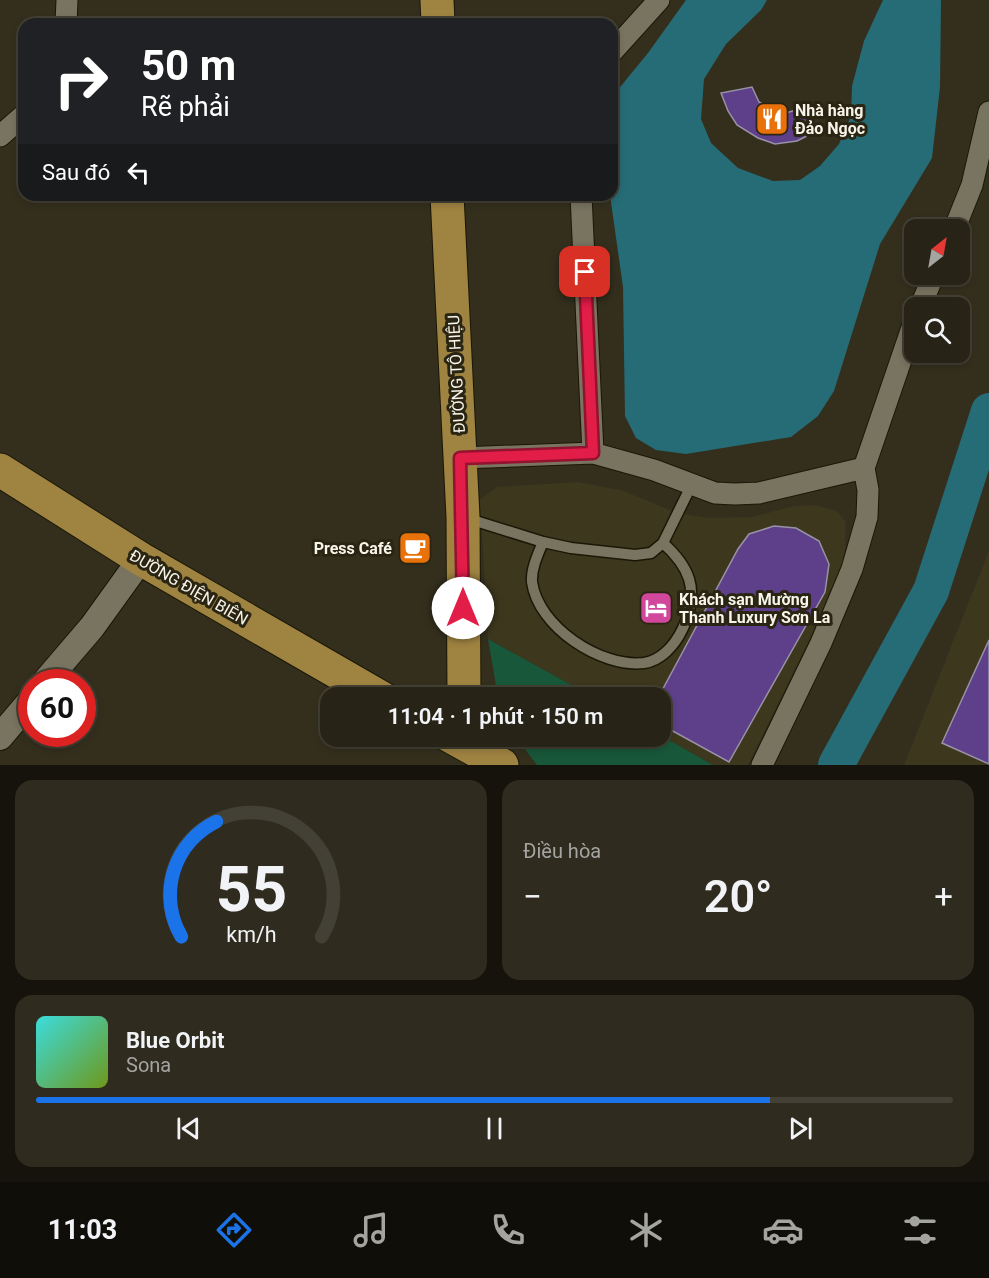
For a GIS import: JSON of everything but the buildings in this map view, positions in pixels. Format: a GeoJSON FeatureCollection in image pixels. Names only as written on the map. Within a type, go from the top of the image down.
{"type":"FeatureCollection","features":[{"type":"Feature","properties":{"kind":"main road"},"geometry":{"type":"LineString","coordinates":[[437,0],[438,18]]}},
{"type":"Feature","properties":{"kind":"main road","name":"ĐƯỜNG TÔ HIỆU"},"geometry":{"type":"LineString","coordinates":[[447,201],[463,518],[464,687]]}},
{"type":"Feature","properties":{"kind":"main road","name":"ĐƯỜNG ĐIỆN BIÊN"},"geometry":{"type":"LineString","coordinates":[[0,470],[141,559],[363,687]]}},
{"type":"Feature","properties":{"kind":"main road"},"geometry":{"type":"LineString","coordinates":[[462,747],[502,765]]}},
{"type":"Feature","properties":{"kind":"street"},"geometry":{"type":"LineString","coordinates":[[66,18],[67,0]]}},
{"type":"Feature","properties":{"kind":"street"},"geometry":{"type":"LineString","coordinates":[[618,45],[659,0]]}},
{"type":"Feature","properties":{"kind":"street"},"geometry":{"type":"LineString","coordinates":[[958,219],[972,185],[989,112]]}},
{"type":"Feature","properties":{"kind":"street"},"geometry":{"type":"LineString","coordinates":[[0,136],[18,120]]}},
{"type":"Feature","properties":{"kind":"street"},"geometry":{"type":"LineString","coordinates":[[581,201],[593,453]]}},
{"type":"Feature","properties":{"kind":"street"},"geometry":{"type":"LineString","coordinates":[[762,765],[821,643],[852,569],[867,517],[868,490],[864,468],[904,351]]}},
{"type":"Feature","properties":{"kind":"street"},"geometry":{"type":"LineString","coordinates":[[460,458],[593,453],[654,470],[715,493],[759,494],[864,468]]}},
{"type":"Feature","properties":{"kind":"street"},"geometry":{"type":"LineString","coordinates":[[56,669],[92,627],[141,559]]}},
{"type":"Feature","properties":{"kind":"street"},"geometry":{"type":"LineString","coordinates":[[0,737],[18,716]]}},
{"type":"Feature","properties":{"kind":"lane"},"geometry":{"type":"LineString","coordinates":[[463,518],[543,542],[572,548],[635,555],[651,553],[663,543],[692,484]]}},
{"type":"Feature","properties":{"kind":"lane"},"geometry":{"type":"LineString","coordinates":[[543,542],[536,558],[532,579],[537,603],[553,623],[574,640],[593,653],[624,664],[648,663],[668,650],[685,627],[692,599],[689,577],[673,552],[663,543]]}},
{"type":"Feature","properties":{"kind":"shaded area","name":"Khách sạn Mường Thanh Luxury Sơn La"},"geometry":{"type":"Polygon","coordinates":[[[578,482],[624,491],[677,513],[707,518],[752,517],[794,506],[815,505],[837,511],[846,522],[845,550],[840,577],[748,765],[713,765],[671,741],[671,687],[575,687],[488,639],[480,500],[497,487],[578,482]]]}},
{"type":"Feature","properties":{"kind":"shaded area"},"geometry":{"type":"Polygon","coordinates":[[[989,551],[989,765],[904,765],[989,551]]]}},
{"type":"Feature","properties":{"kind":"green space"},"geometry":{"type":"Polygon","coordinates":[[[488,639],[575,687],[496,687],[488,639]]]}},
{"type":"Feature","properties":{"kind":"green space"},"geometry":{"type":"Polygon","coordinates":[[[671,741],[713,765],[537,765],[524,747],[671,747],[671,741]]]}},
{"type":"Feature","properties":{"kind":"water"},"geometry":{"type":"Polygon","coordinates":[[[686,0],[767,0],[761,10],[726,44],[704,79],[701,119],[711,143],[738,168],[773,181],[800,180],[820,166],[839,144],[851,116],[852,86],[864,41],[883,0],[941,0],[940,87],[932,158],[880,244],[834,391],[818,416],[791,437],[686,454],[656,450],[636,438],[625,416],[623,287],[611,201],[618,201],[618,90],[686,0]]]}},
{"type":"Feature","properties":{"kind":"waterway"},"geometry":{"type":"LineString","coordinates":[[836,765],[931,591],[989,411]]}},
{"type":"Feature","properties":{"kind":"place","name":"Nhà hàng Đảo Ngọc"},"geometry":{"type":"Point","coordinates":[772,119]}},
{"type":"Feature","properties":{"kind":"place","name":"Press Café"},"geometry":{"type":"Point","coordinates":[415,548]}},
{"type":"Feature","properties":{"kind":"place","name":"Khách sạn Mường Thanh Luxury Sơn La"},"geometry":{"type":"Point","coordinates":[656,608]}},
{"type":"Feature","properties":{"kind":"route"},"geometry":{"type":"LineString","coordinates":[[463,608],[460,458],[593,453],[585,272]]}}]}
